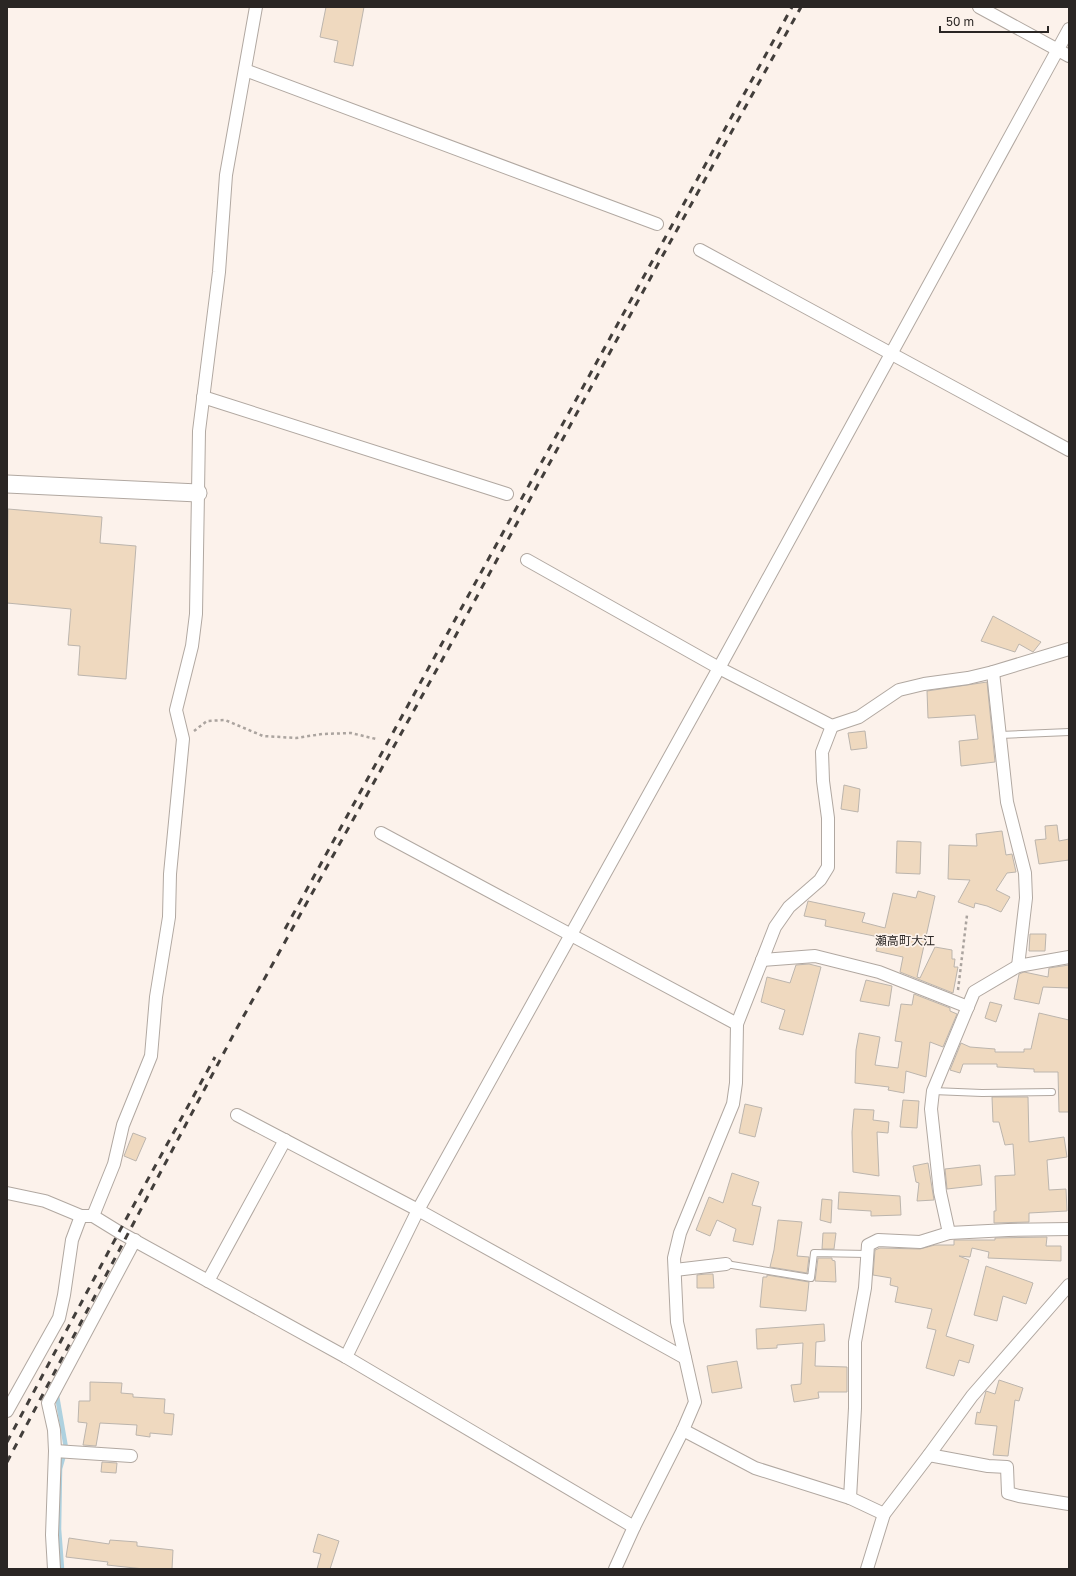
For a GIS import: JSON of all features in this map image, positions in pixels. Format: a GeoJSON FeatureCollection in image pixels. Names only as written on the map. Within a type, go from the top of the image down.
{"type":"FeatureCollection","features":[{"type":"Feature","properties":{"kind":"street"},"geometry":{"type":"LineString","coordinates":[[7,1412],[59,1318],[72,1240],[87,1216],[114,1164],[123,1125],[151,1056],[156,997],[169,917],[170,874],[183,739],[176,710],[192,646],[196,614],[199,431],[219,272],[226,175],[256,7]]}},
{"type":"Feature","properties":{"kind":"street"},"geometry":{"type":"LineString","coordinates":[[980,7],[1069,56]]}},
{"type":"Feature","properties":{"kind":"street"},"geometry":{"type":"LineString","coordinates":[[346,1357],[418,1210],[719,668],[1069,29]]}},
{"type":"Feature","properties":{"kind":"street"},"geometry":{"type":"LineString","coordinates":[[245,70],[657,224]]}},
{"type":"Feature","properties":{"kind":"street"},"geometry":{"type":"LineString","coordinates":[[700,250],[1069,450]]}},
{"type":"Feature","properties":{"kind":"street"},"geometry":{"type":"LineString","coordinates":[[203,397],[507,494]]}},
{"type":"Feature","properties":{"kind":"street"},"geometry":{"type":"LineString","coordinates":[[7,484],[198,493]]}},
{"type":"Feature","properties":{"kind":"street"},"geometry":{"type":"LineString","coordinates":[[526,560],[719,668],[832,726],[859,717],[899,690],[993,672],[1069,649]]}},
{"type":"Feature","properties":{"kind":"street"},"geometry":{"type":"LineString","coordinates":[[993,672],[1006,802],[1025,873],[1026,898],[1018,966]]}},
{"type":"Feature","properties":{"kind":"street"},"geometry":{"type":"LineString","coordinates":[[615,1569],[634,1527],[683,1430],[695,1402],[677,1322],[674,1258],[680,1233],[733,1104],[736,1083],[737,1024],[774,927],[789,907],[820,880],[828,867],[828,818],[823,781],[822,752],[832,726]]}},
{"type":"Feature","properties":{"kind":"street"},"geometry":{"type":"LineString","coordinates":[[381,833],[737,1024]]}},
{"type":"Feature","properties":{"kind":"street"},"geometry":{"type":"LineString","coordinates":[[762,960],[815,956],[879,972],[962,1005]]}},
{"type":"Feature","properties":{"kind":"street"},"geometry":{"type":"LineString","coordinates":[[949,1233],[940,1192],[931,1109],[933,1091],[962,1005],[974,992],[1018,966],[1069,956]]}},
{"type":"Feature","properties":{"kind":"street"},"geometry":{"type":"LineString","coordinates":[[237,1115],[418,1210],[685,1358]]}},
{"type":"Feature","properties":{"kind":"street"},"geometry":{"type":"LineString","coordinates":[[208,1281],[284,1140]]}},
{"type":"Feature","properties":{"kind":"street"},"geometry":{"type":"LineString","coordinates":[[7,1193],[45,1200],[87,1216],[135,1240],[346,1357],[634,1527]]}},
{"type":"Feature","properties":{"kind":"street"},"geometry":{"type":"LineString","coordinates":[[850,1498],[855,1408],[855,1342],[865,1288],[868,1245],[878,1240],[920,1242],[949,1233],[1069,1229]]}},
{"type":"Feature","properties":{"kind":"street"},"geometry":{"type":"LineString","coordinates":[[54,1569],[52,1535],[55,1451],[54,1430],[48,1403],[135,1240]]}},
{"type":"Feature","properties":{"kind":"street"},"geometry":{"type":"LineString","coordinates":[[675,1270],[726,1264]]}},
{"type":"Feature","properties":{"kind":"street"},"geometry":{"type":"LineString","coordinates":[[868,1569],[884,1514],[972,1396],[1069,1285]]}},
{"type":"Feature","properties":{"kind":"street"},"geometry":{"type":"LineString","coordinates":[[683,1430],[755,1468],[850,1498],[884,1514]]}},
{"type":"Feature","properties":{"kind":"street"},"geometry":{"type":"LineString","coordinates":[[55,1451],[130,1456]]}},
{"type":"Feature","properties":{"kind":"street"},"geometry":{"type":"LineString","coordinates":[[929,1455],[988,1466],[1007,1467],[1008,1493],[1069,1504]]}},
{"type":"Feature","properties":{"kind":"lane"},"geometry":{"type":"LineString","coordinates":[[1000,735],[1069,732]]}},
{"type":"Feature","properties":{"kind":"lane"},"geometry":{"type":"LineString","coordinates":[[933,1091],[982,1093],[1052,1092]]}},
{"type":"Feature","properties":{"kind":"lane"},"geometry":{"type":"LineString","coordinates":[[726,1264],[811,1278],[814,1253],[867,1254]]}},
{"type":"Feature","properties":{"kind":"path"},"geometry":{"type":"LineString","coordinates":[[183,739],[207,721],[225,720],[263,736],[296,738],[322,734],[351,733],[376,739]]}},
{"type":"Feature","properties":{"kind":"path"},"geometry":{"type":"LineString","coordinates":[[962,1005],[967,915]]}},
{"type":"Feature","properties":{"kind":"building"},"geometry":{"type":"Polygon","coordinates":[[[326,7],[364,7],[353,66],[334,62],[338,41],[320,37],[326,7]]]}},
{"type":"Feature","properties":{"kind":"building"},"geometry":{"type":"Polygon","coordinates":[[[8,509],[102,517],[100,543],[136,546],[126,679],[78,675],[80,646],[68,645],[71,609],[7,603],[8,509]]]}},
{"type":"Feature","properties":{"kind":"building"},"geometry":{"type":"Polygon","coordinates":[[[993,616],[1041,642],[1033,652],[1019,644],[1015,652],[981,641],[993,616]]]}},
{"type":"Feature","properties":{"kind":"building"},"geometry":{"type":"Polygon","coordinates":[[[987,682],[995,762],[961,766],[959,741],[978,739],[975,715],[928,718],[927,691],[987,682]]]}},
{"type":"Feature","properties":{"kind":"building"},"geometry":{"type":"Polygon","coordinates":[[[865,731],[867,748],[851,750],[848,733],[865,731]]]}},
{"type":"Feature","properties":{"kind":"building"},"geometry":{"type":"Polygon","coordinates":[[[844,785],[860,789],[858,812],[841,809],[844,785]]]}},
{"type":"Feature","properties":{"kind":"building"},"geometry":{"type":"Polygon","coordinates":[[[1057,825],[1059,841],[1069,839],[1069,860],[1039,864],[1035,840],[1046,839],[1045,826],[1057,825]]]}},
{"type":"Feature","properties":{"kind":"building"},"geometry":{"type":"Polygon","coordinates":[[[1002,831],[1006,855],[1012,854],[1016,872],[1007,873],[996,890],[1010,897],[1001,912],[975,903],[974,908],[958,902],[970,880],[948,879],[949,845],[977,846],[976,834],[1002,831]]]}},
{"type":"Feature","properties":{"kind":"building"},"geometry":{"type":"Polygon","coordinates":[[[897,841],[921,842],[920,874],[896,873],[897,841]]]}},
{"type":"Feature","properties":{"kind":"building"},"geometry":{"type":"Polygon","coordinates":[[[918,891],[935,896],[917,977],[920,978],[935,947],[952,950],[952,959],[955,959],[954,967],[958,967],[953,993],[900,972],[903,957],[876,951],[879,937],[825,926],[826,920],[804,916],[808,901],[865,913],[862,922],[885,928],[893,893],[916,898],[918,891]]]}},
{"type":"Feature","properties":{"kind":"building"},"geometry":{"type":"Polygon","coordinates":[[[1030,934],[1046,934],[1045,951],[1029,951],[1030,934]]]}},
{"type":"Feature","properties":{"kind":"building"},"geometry":{"type":"Polygon","coordinates":[[[809,964],[821,967],[803,1035],[779,1029],[785,1010],[761,1002],[767,977],[790,983],[796,965],[809,964]]]}},
{"type":"Feature","properties":{"kind":"building"},"geometry":{"type":"Polygon","coordinates":[[[1069,965],[1069,988],[1043,987],[1039,1004],[1014,999],[1019,974],[1024,972],[1048,977],[1049,968],[1069,965]]]}},
{"type":"Feature","properties":{"kind":"building"},"geometry":{"type":"Polygon","coordinates":[[[866,980],[892,986],[889,1006],[860,1001],[866,980]]]}},
{"type":"Feature","properties":{"kind":"building"},"geometry":{"type":"Polygon","coordinates":[[[914,994],[950,1008],[950,1011],[957,1014],[943,1047],[930,1042],[926,1077],[906,1071],[904,1093],[888,1090],[889,1087],[855,1083],[856,1050],[859,1033],[880,1037],[875,1065],[898,1068],[902,1042],[895,1041],[901,1004],[912,1005],[914,994]]]}},
{"type":"Feature","properties":{"kind":"building"},"geometry":{"type":"Polygon","coordinates":[[[990,1002],[1002,1005],[996,1022],[985,1018],[990,1002]]]}},
{"type":"Feature","properties":{"kind":"building"},"geometry":{"type":"Polygon","coordinates":[[[1039,1013],[1069,1020],[1069,1112],[1059,1112],[1058,1072],[1034,1072],[1034,1069],[997,1067],[997,1064],[963,1064],[960,1073],[950,1070],[961,1043],[970,1047],[995,1049],[995,1052],[1024,1052],[1024,1049],[1031,1049],[1039,1013]]]}},
{"type":"Feature","properties":{"kind":"building"},"geometry":{"type":"Polygon","coordinates":[[[992,1097],[1028,1097],[1029,1142],[1064,1137],[1067,1157],[1047,1160],[1049,1190],[1066,1189],[1067,1211],[1029,1213],[1029,1222],[994,1223],[994,1211],[996,1211],[995,1176],[1015,1175],[1013,1144],[1005,1145],[999,1122],[993,1122],[992,1097]]]}},
{"type":"Feature","properties":{"kind":"building"},"geometry":{"type":"Polygon","coordinates":[[[903,1100],[919,1101],[917,1128],[900,1127],[903,1100]]]}},
{"type":"Feature","properties":{"kind":"building"},"geometry":{"type":"Polygon","coordinates":[[[745,1104],[762,1108],[755,1137],[739,1133],[745,1104]]]}},
{"type":"Feature","properties":{"kind":"building"},"geometry":{"type":"Polygon","coordinates":[[[854,1109],[874,1110],[873,1120],[889,1122],[888,1133],[877,1132],[879,1176],[853,1172],[852,1132],[854,1109]]]}},
{"type":"Feature","properties":{"kind":"building"},"geometry":{"type":"Polygon","coordinates":[[[133,1133],[146,1138],[136,1161],[124,1156],[133,1133]]]}},
{"type":"Feature","properties":{"kind":"building"},"geometry":{"type":"Polygon","coordinates":[[[928,1163],[934,1200],[917,1201],[919,1183],[916,1182],[913,1166],[928,1163]]]}},
{"type":"Feature","properties":{"kind":"building"},"geometry":{"type":"Polygon","coordinates":[[[980,1165],[982,1185],[947,1189],[945,1169],[980,1165]]]}},
{"type":"Feature","properties":{"kind":"building"},"geometry":{"type":"Polygon","coordinates":[[[732,1173],[759,1182],[752,1205],[761,1207],[753,1245],[733,1241],[736,1229],[717,1220],[710,1236],[696,1230],[709,1197],[723,1203],[732,1173]]]}},
{"type":"Feature","properties":{"kind":"building"},"geometry":{"type":"Polygon","coordinates":[[[839,1192],[900,1196],[901,1215],[871,1216],[871,1211],[838,1209],[839,1192]]]}},
{"type":"Feature","properties":{"kind":"building"},"geometry":{"type":"Polygon","coordinates":[[[822,1199],[832,1200],[831,1223],[820,1220],[822,1199]]]}},
{"type":"Feature","properties":{"kind":"building"},"geometry":{"type":"Polygon","coordinates":[[[778,1220],[802,1222],[797,1256],[809,1257],[807,1273],[770,1267],[778,1220]]]}},
{"type":"Feature","properties":{"kind":"building"},"geometry":{"type":"Polygon","coordinates":[[[823,1233],[836,1233],[834,1249],[822,1249],[823,1233]]]}},
{"type":"Feature","properties":{"kind":"building"},"geometry":{"type":"Polygon","coordinates":[[[1047,1237],[1046,1246],[1061,1246],[1061,1261],[988,1258],[989,1252],[972,1248],[970,1257],[959,1256],[969,1260],[946,1336],[974,1345],[969,1363],[959,1360],[954,1376],[926,1368],[936,1330],[927,1328],[932,1309],[895,1302],[898,1287],[890,1285],[891,1278],[873,1275],[875,1250],[880,1248],[920,1249],[935,1245],[954,1245],[954,1240],[995,1240],[995,1238],[1047,1237]]]}},
{"type":"Feature","properties":{"kind":"building"},"geometry":{"type":"Polygon","coordinates":[[[818,1258],[832,1258],[832,1260],[835,1261],[836,1282],[815,1281],[818,1258]]]}},
{"type":"Feature","properties":{"kind":"building"},"geometry":{"type":"Polygon","coordinates":[[[986,1266],[1033,1283],[1026,1304],[1003,1296],[997,1321],[974,1315],[986,1266]]]}},
{"type":"Feature","properties":{"kind":"building"},"geometry":{"type":"Polygon","coordinates":[[[713,1274],[714,1288],[697,1288],[697,1275],[713,1274]]]}},
{"type":"Feature","properties":{"kind":"building"},"geometry":{"type":"Polygon","coordinates":[[[767,1275],[809,1282],[806,1311],[760,1307],[763,1277],[767,1277],[767,1275]]]}},
{"type":"Feature","properties":{"kind":"building"},"geometry":{"type":"Polygon","coordinates":[[[824,1324],[825,1341],[816,1342],[815,1366],[847,1367],[847,1392],[818,1392],[819,1398],[794,1402],[791,1385],[801,1384],[803,1343],[777,1345],[777,1348],[757,1349],[756,1329],[824,1324]]]}},
{"type":"Feature","properties":{"kind":"building"},"geometry":{"type":"Polygon","coordinates":[[[737,1361],[742,1388],[712,1393],[707,1366],[737,1361]]]}},
{"type":"Feature","properties":{"kind":"building"},"geometry":{"type":"Polygon","coordinates":[[[999,1380],[1023,1388],[1019,1401],[1015,1400],[1008,1456],[993,1455],[997,1426],[975,1424],[977,1412],[980,1413],[986,1391],[995,1394],[999,1380]]]}},
{"type":"Feature","properties":{"kind":"building"},"geometry":{"type":"Polygon","coordinates":[[[90,1382],[122,1383],[121,1393],[133,1394],[133,1397],[165,1399],[164,1413],[174,1414],[172,1435],[150,1433],[150,1437],[136,1435],[137,1425],[100,1423],[96,1446],[83,1445],[87,1423],[78,1422],[79,1401],[90,1401],[90,1382]]]}},
{"type":"Feature","properties":{"kind":"building"},"geometry":{"type":"Polygon","coordinates":[[[102,1462],[117,1463],[116,1473],[101,1472],[102,1462]]]}},
{"type":"Feature","properties":{"kind":"building"},"geometry":{"type":"Polygon","coordinates":[[[318,1534],[339,1541],[330,1569],[317,1569],[321,1554],[313,1552],[318,1534]]]}},
{"type":"Feature","properties":{"kind":"building"},"geometry":{"type":"Polygon","coordinates":[[[69,1538],[109,1544],[110,1540],[137,1542],[137,1546],[173,1550],[172,1569],[144,1569],[107,1565],[108,1562],[66,1557],[69,1538]]]}},
{"type":"Feature","properties":{"kind":"waterway"},"geometry":{"type":"LineString","coordinates":[[59,1392],[57,1396],[66,1448],[60,1469],[59,1529],[62,1569]]}},
{"type":"Feature","properties":{"kind":"railway"},"geometry":{"type":"LineString","coordinates":[[285,929],[792,7]]}},
{"type":"Feature","properties":{"kind":"railway"},"geometry":{"type":"LineString","coordinates":[[7,1462],[237,1028],[456,635],[663,255],[801,7]]}},
{"type":"Feature","properties":{"kind":"railway"},"geometry":{"type":"LineString","coordinates":[[7,1442],[119,1232],[215,1057]]}},
{"type":"Feature","properties":{"kind":"district","name":"瀬高町大江"},"geometry":{"type":"Point","coordinates":[905,940]}}]}
